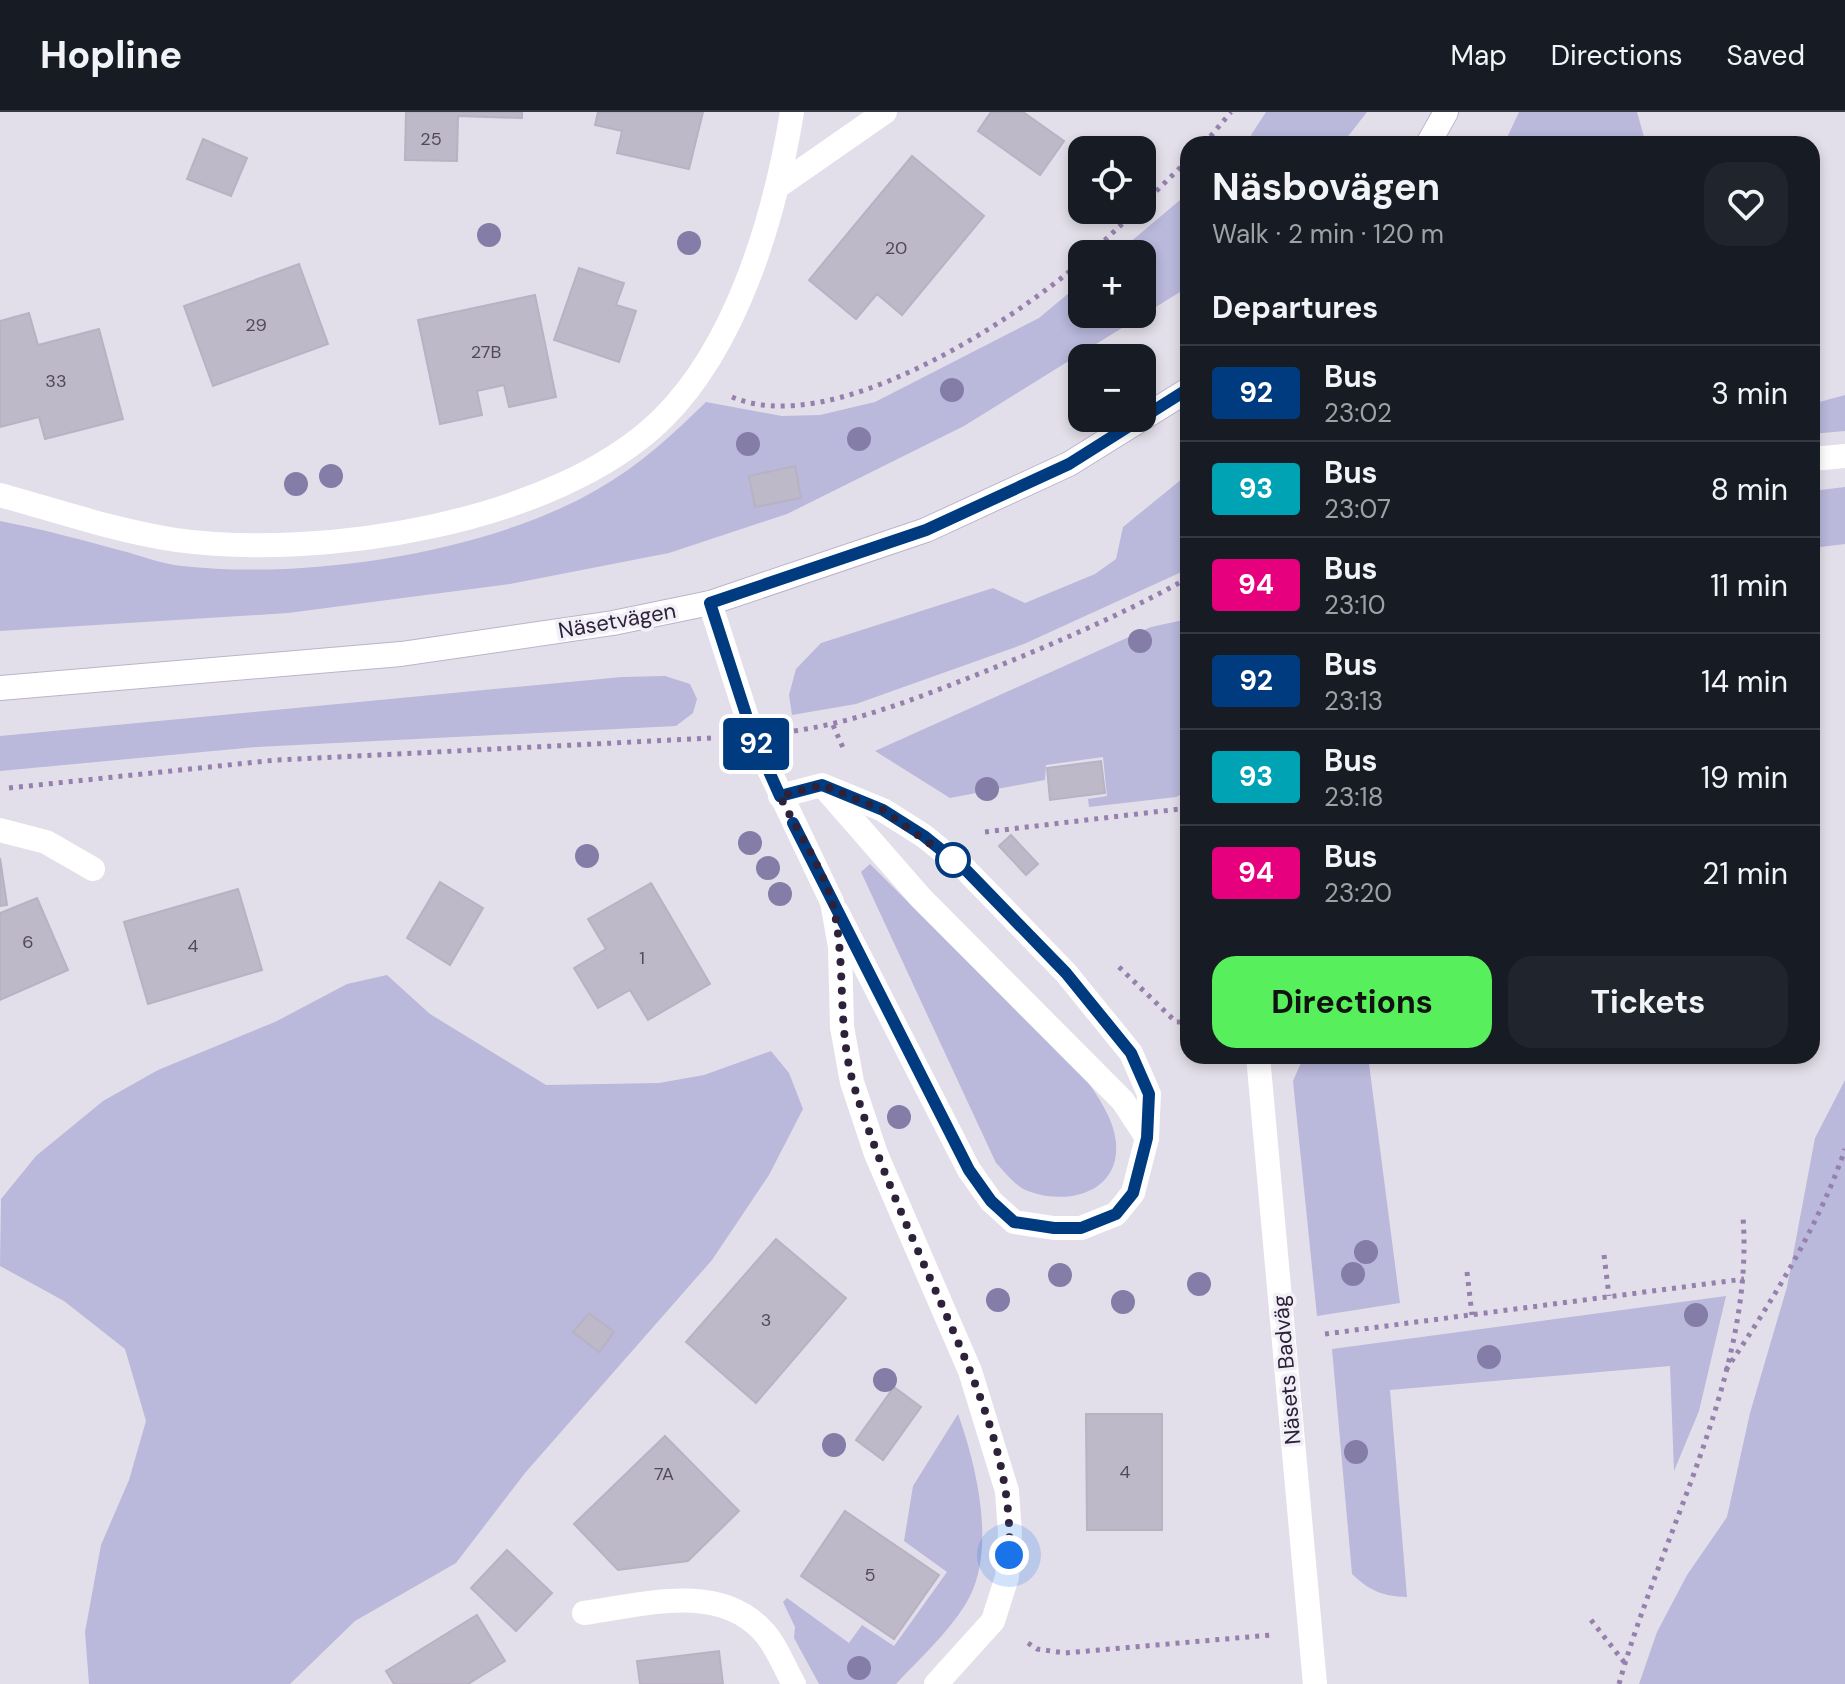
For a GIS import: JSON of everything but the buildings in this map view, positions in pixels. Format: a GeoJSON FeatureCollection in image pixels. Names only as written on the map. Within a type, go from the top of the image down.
{"type":"FeatureCollection","features":[{"type":"Feature","properties":{"kind":"street"},"geometry":{"type":"LineString","coordinates":[[0,495],[109,526],[176,540],[242,545],[373,538],[512,504],[570,481],[617,454],[661,420],[696,379],[753,266],[780,185],[792,112]]}},
{"type":"Feature","properties":{"kind":"street"},"geometry":{"type":"LineString","coordinates":[[780,185],[885,112]]}},
{"type":"Feature","properties":{"kind":"street"},"geometry":{"type":"LineString","coordinates":[[1432,136],[1446,112]]}},
{"type":"Feature","properties":{"kind":"street","name":"Näsetvägen"},"geometry":{"type":"LineString","coordinates":[[0,688],[401,654],[613,623],[710,603],[842,561],[940,523],[1069,464],[1180,395]]}},
{"type":"Feature","properties":{"kind":"street"},"geometry":{"type":"LineString","coordinates":[[1820,458],[1845,456]]}},
{"type":"Feature","properties":{"kind":"street"},"geometry":{"type":"LineString","coordinates":[[710,603],[753,736],[780,796],[969,1170],[991,1201],[1014,1222],[1054,1228],[1081,1228],[1116,1214],[1133,1193],[1147,1138],[1149,1094],[1131,1053],[1066,973],[966,870],[924,836],[883,810],[822,785],[780,796]]}},
{"type":"Feature","properties":{"kind":"street"},"geometry":{"type":"LineString","coordinates":[[822,785],[921,898],[1123,1101],[1147,1138]]}},
{"type":"Feature","properties":{"kind":"street"},"geometry":{"type":"LineString","coordinates":[[0,830],[46,842],[93,869]]}},
{"type":"Feature","properties":{"kind":"street"},"geometry":{"type":"LineString","coordinates":[[832,902],[840,947],[842,1027],[852,1082],[876,1154],[970,1371],[1007,1491],[1010,1533],[1007,1577],[993,1621],[936,1684]]}},
{"type":"Feature","properties":{"kind":"street","name":"Näsets Badväg"},"geometry":{"type":"LineString","coordinates":[[1259,1064],[1315,1684]]}},
{"type":"Feature","properties":{"kind":"street"},"geometry":{"type":"LineString","coordinates":[[584,1613],[674,1601],[714,1601],[742,1610],[765,1632],[794,1684]]}},
{"type":"Feature","properties":{"kind":"path"},"geometry":{"type":"LineString","coordinates":[[1212,136],[1231,112]]}},
{"type":"Feature","properties":{"kind":"path"},"geometry":{"type":"LineString","coordinates":[[1156,191],[1180,168]]}},
{"type":"Feature","properties":{"kind":"path"},"geometry":{"type":"LineString","coordinates":[[1105,240],[1122,224]]}},
{"type":"Feature","properties":{"kind":"path"},"geometry":{"type":"LineString","coordinates":[[696,379],[755,407],[811,404],[853,393],[961,349],[1044,295],[1068,274]]}},
{"type":"Feature","properties":{"kind":"path"},"geometry":{"type":"LineString","coordinates":[[0,789],[276,760],[753,736],[833,725],[893,708],[1038,650],[1180,583]]}},
{"type":"Feature","properties":{"kind":"path"},"geometry":{"type":"LineString","coordinates":[[833,725],[845,751]]}},
{"type":"Feature","properties":{"kind":"path"},"geometry":{"type":"LineString","coordinates":[[974,834],[1180,809]]}},
{"type":"Feature","properties":{"kind":"path"},"geometry":{"type":"LineString","coordinates":[[1723,1374],[1773,1298],[1835,1178],[1845,1149]]}},
{"type":"Feature","properties":{"kind":"path"},"geometry":{"type":"LineString","coordinates":[[1619,1684],[1700,1455],[1723,1374],[1744,1279],[1743,1217]]}},
{"type":"Feature","properties":{"kind":"path"},"geometry":{"type":"LineString","coordinates":[[1604,1255],[1609,1296]]}},
{"type":"Feature","properties":{"kind":"path"},"geometry":{"type":"LineString","coordinates":[[1467,1272],[1472,1315]]}},
{"type":"Feature","properties":{"kind":"path"},"geometry":{"type":"LineString","coordinates":[[1284,1340],[1744,1279]]}},
{"type":"Feature","properties":{"kind":"path"},"geometry":{"type":"LineString","coordinates":[[1591,1620],[1624,1663]]}},
{"type":"Feature","properties":{"kind":"path"},"geometry":{"type":"LineString","coordinates":[[993,1621],[1037,1649],[1065,1653],[1310,1632]]}},
{"type":"Feature","properties":{"kind":"shaded area"},"geometry":{"type":"Polygon","coordinates":[[[1266,112],[1367,112],[1348,136],[1251,135],[1266,112]]]}},
{"type":"Feature","properties":{"kind":"shaded area"},"geometry":{"type":"Polygon","coordinates":[[[1519,112],[1637,112],[1644,136],[1508,136],[1519,112]]]}},
{"type":"Feature","properties":{"kind":"shaded area"},"geometry":{"type":"Polygon","coordinates":[[[1180,200],[1180,292],[1156,307],[1156,240],[1133,240],[1152,224],[1156,224],[1156,220],[1180,200]]]}},
{"type":"Feature","properties":{"kind":"shaded area"},"geometry":{"type":"Polygon","coordinates":[[[1068,294],[1068,328],[1122,328],[1096,344],[1068,344],[1068,361],[964,426],[787,514],[669,553],[510,584],[288,613],[0,631],[0,521],[182,566],[284,569],[396,557],[505,530],[598,489],[642,460],[706,402],[782,416],[820,415],[875,402],[1039,318],[1068,294]]]}},
{"type":"Feature","properties":{"kind":"shaded area"},"geometry":{"type":"Polygon","coordinates":[[[1845,395],[1845,431],[1820,433],[1820,402],[1845,395]]]}},
{"type":"Feature","properties":{"kind":"shaded area"},"geometry":{"type":"Polygon","coordinates":[[[1180,481],[1180,573],[1024,644],[856,704],[792,715],[789,695],[796,669],[821,643],[993,588],[1025,603],[1095,574],[1116,559],[1123,527],[1180,481]]]}},
{"type":"Feature","properties":{"kind":"shaded area"},"geometry":{"type":"Polygon","coordinates":[[[1845,487],[1845,544],[1820,547],[1820,490],[1845,487]]]}},
{"type":"Feature","properties":{"kind":"shaded area"},"geometry":{"type":"Polygon","coordinates":[[[1180,621],[1180,795],[1176,797],[1089,807],[1088,799],[1107,796],[1103,757],[1046,765],[1045,780],[950,798],[875,751],[1151,627],[1180,621]]]}},
{"type":"Feature","properties":{"kind":"shaded area"},"geometry":{"type":"Polygon","coordinates":[[[665,676],[690,684],[697,699],[693,713],[676,726],[257,747],[0,771],[0,736],[622,677],[665,676]]]}},
{"type":"Feature","properties":{"kind":"shaded area"},"geometry":{"type":"Polygon","coordinates":[[[870,864],[1088,1082],[1109,1118],[1116,1143],[1115,1160],[1100,1184],[1074,1196],[1043,1195],[1019,1186],[996,1163],[861,872],[870,864]]]}},
{"type":"Feature","properties":{"kind":"shaded area"},"geometry":{"type":"Polygon","coordinates":[[[387,975],[430,1014],[546,1085],[659,1083],[704,1075],[771,1051],[789,1073],[803,1109],[769,1175],[712,1260],[525,1473],[456,1563],[355,1621],[290,1684],[89,1684],[85,1632],[101,1545],[129,1480],[146,1421],[125,1349],[64,1301],[0,1266],[1,1199],[36,1156],[103,1101],[158,1070],[275,1022],[347,984],[387,975]]]}},
{"type":"Feature","properties":{"kind":"shaded area"},"geometry":{"type":"Polygon","coordinates":[[[1300,1064],[1369,1064],[1400,1303],[1317,1316],[1293,1081],[1300,1064]]]}},
{"type":"Feature","properties":{"kind":"shaded area"},"geometry":{"type":"Polygon","coordinates":[[[1845,1080],[1845,1684],[1639,1684],[1657,1632],[1687,1575],[1727,1517],[1750,1413],[1787,1287],[1815,1138],[1845,1080]]]}},
{"type":"Feature","properties":{"kind":"shaded area"},"geometry":{"type":"Polygon","coordinates":[[[1726,1296],[1699,1411],[1674,1471],[1670,1366],[1390,1390],[1407,1597],[1377,1592],[1352,1574],[1332,1349],[1726,1296]]]}},
{"type":"Feature","properties":{"kind":"shaded area"},"geometry":{"type":"Polygon","coordinates":[[[958,1414],[977,1484],[982,1536],[975,1584],[965,1605],[896,1684],[819,1684],[794,1638],[795,1627],[783,1602],[787,1598],[849,1643],[862,1625],[894,1646],[947,1572],[904,1541],[913,1486],[958,1414]]]}},
{"type":"Feature","properties":{"kind":"bus line","name":"92"},"geometry":{"type":"LineString","coordinates":[[793,823],[969,1170],[991,1201],[1014,1222],[1054,1228],[1081,1228],[1116,1214],[1133,1193],[1147,1138],[1149,1094],[1131,1053],[1066,973],[966,870],[924,836],[883,810],[822,785],[780,796],[753,736],[710,603],[842,561],[926,530],[1069,464],[1180,394]]}},
{"type":"Feature","properties":{"kind":"route"},"geometry":{"type":"LineString","coordinates":[[953,860],[924,836],[883,810],[822,785],[780,796],[832,902],[840,947],[842,1027],[852,1082],[876,1154],[970,1371],[996,1448],[1007,1491],[1009,1555]]}}]}
